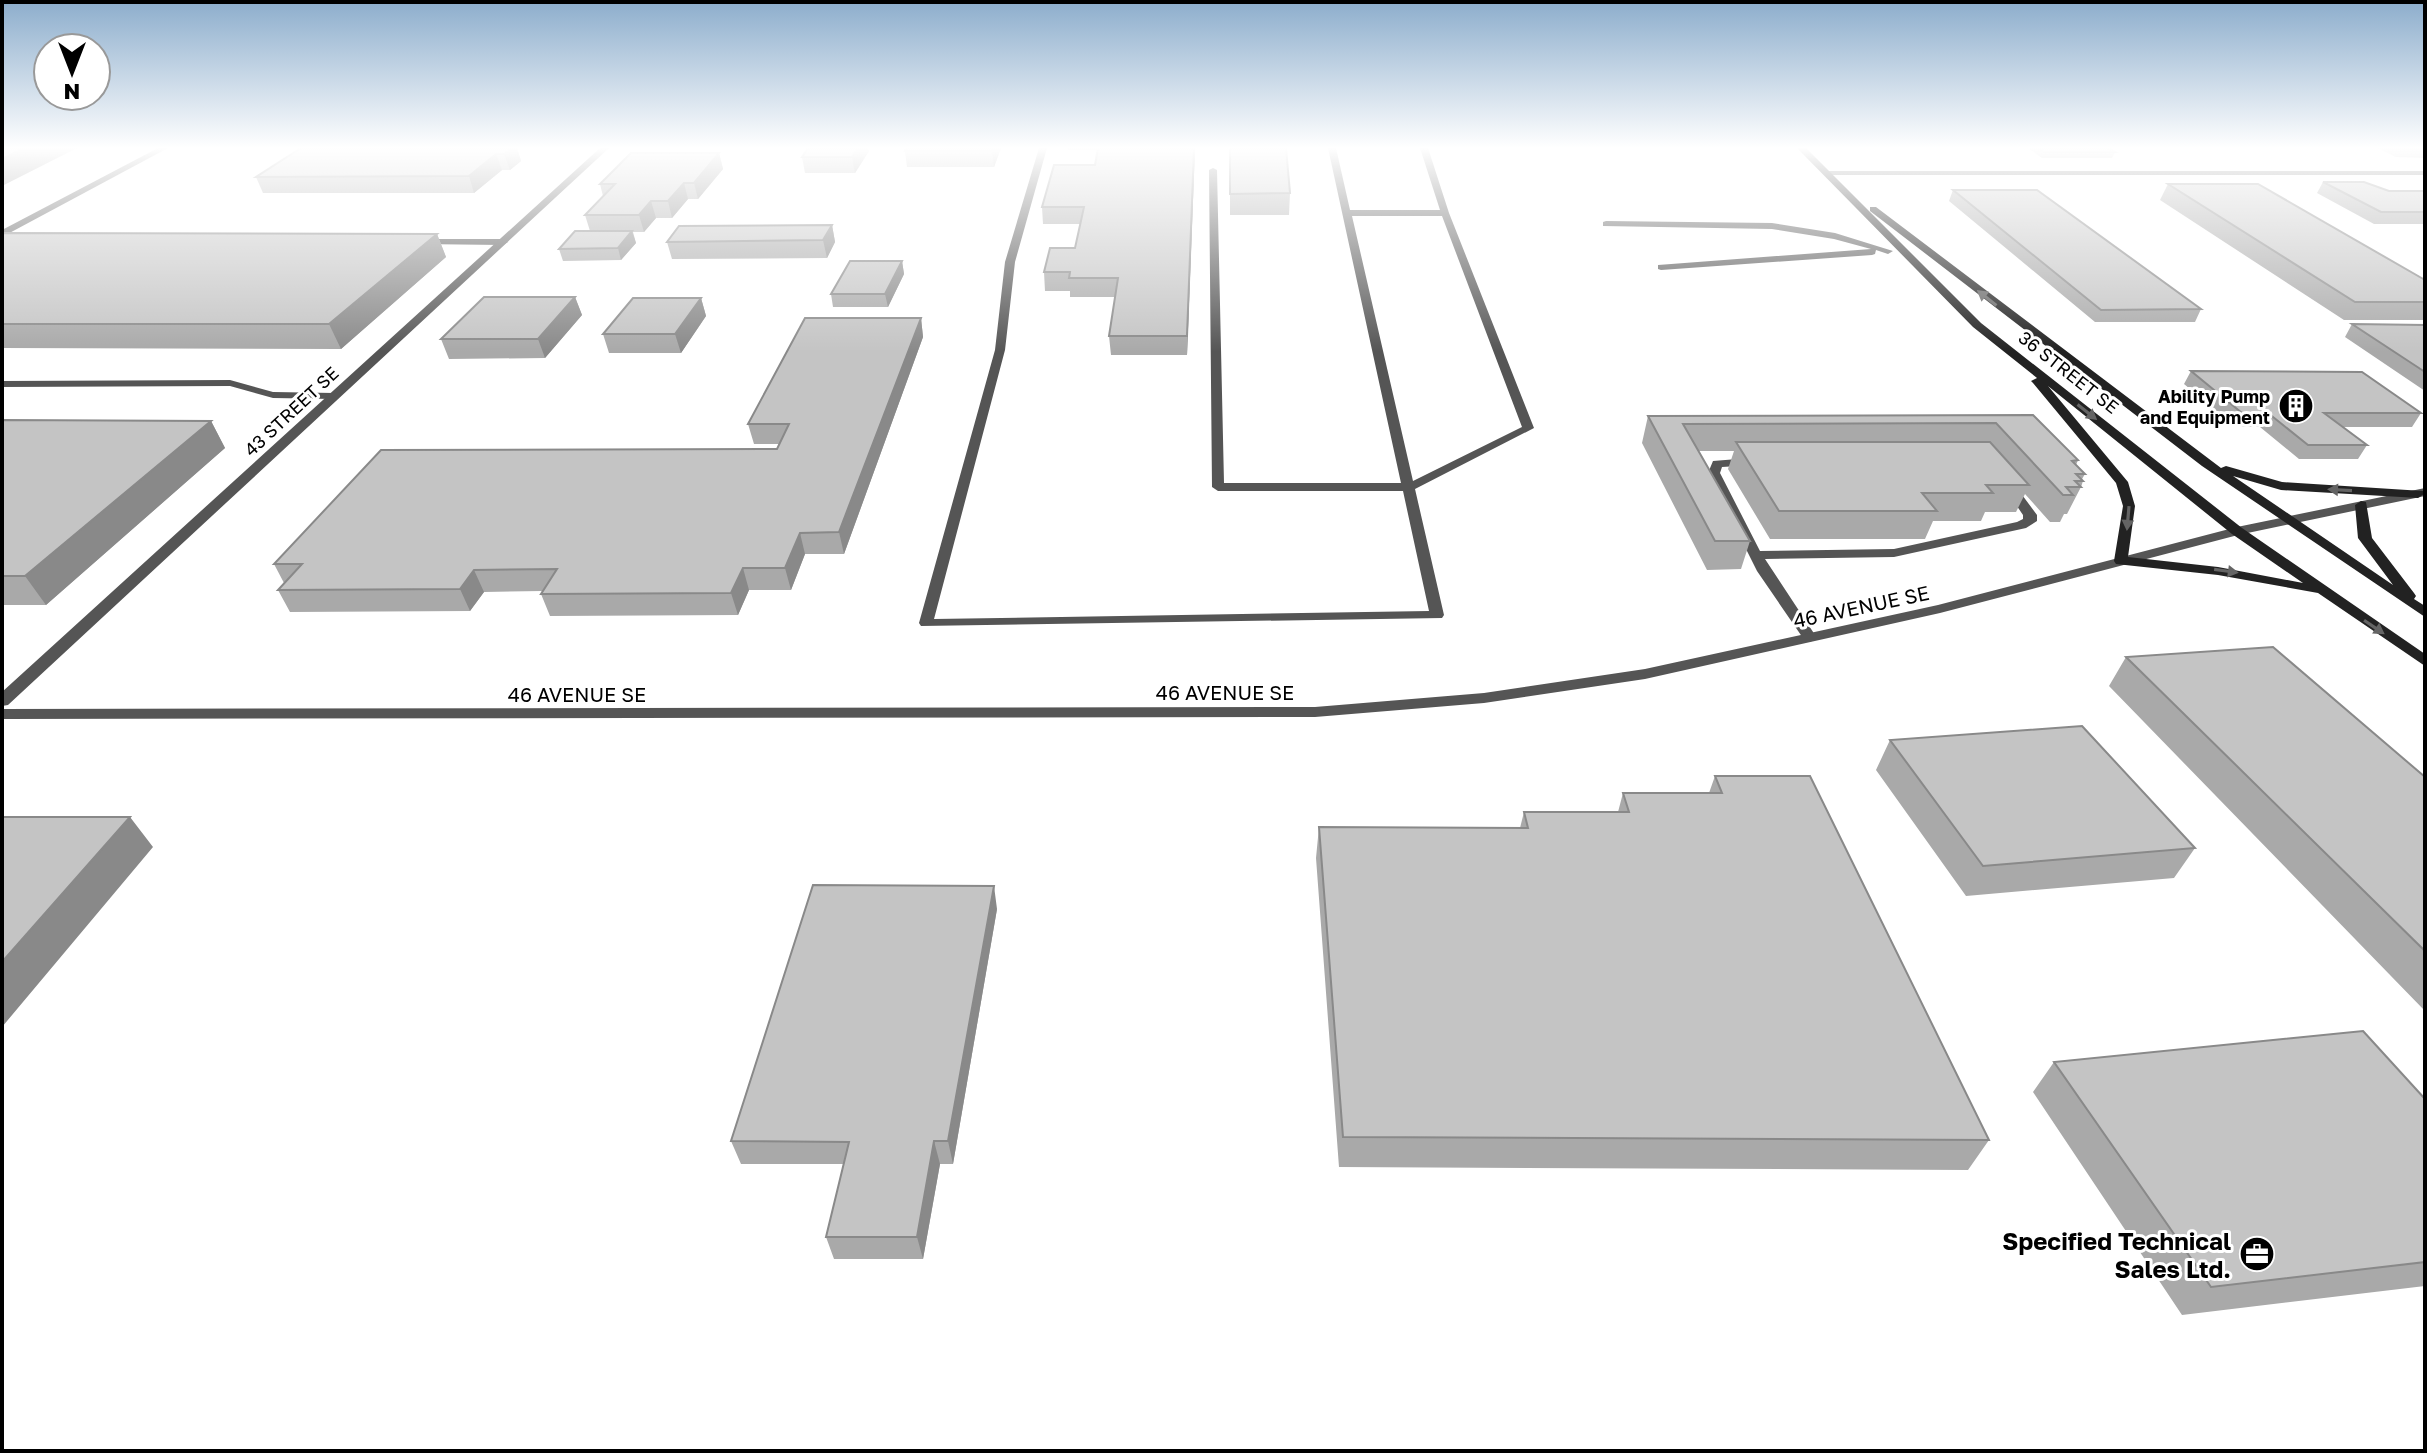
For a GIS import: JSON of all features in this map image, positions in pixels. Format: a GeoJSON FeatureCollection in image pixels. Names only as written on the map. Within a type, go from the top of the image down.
{"type":"FeatureCollection","features":[{"type":"Feature","properties":{"kind":"street"},"geometry":{"type":"LineString","coordinates":[[2,234],[36,216]]}},
{"type":"Feature","properties":{"kind":"street","name":"43 STREET SE"},"geometry":{"type":"LineString","coordinates":[[2,701],[531,216]]}},
{"type":"Feature","properties":{"kind":"street"},"geometry":{"type":"LineString","coordinates":[[1023,216],[1010,262],[1000,350],[926,623],[1437,615],[1348,216]]}},
{"type":"Feature","properties":{"kind":"street"},"geometry":{"type":"LineString","coordinates":[[1214,216],[1218,487],[1410,487],[1528,428],[1446,216]]}},
{"type":"Feature","properties":{"kind":"street","name":"36 STREET SE"},"geometry":{"type":"LineString","coordinates":[[1868,216],[1977,325],[2237,531],[2425,661]]}},
{"type":"Feature","properties":{"kind":"street","name":"36 STREET SE"},"geometry":{"type":"LineString","coordinates":[[1883,216],[2206,463],[2422,612]]}},
{"type":"Feature","properties":{"kind":"street"},"geometry":{"type":"LineString","coordinates":[[1606,224],[1772,226],[1835,236],[1888,251]]}},
{"type":"Feature","properties":{"kind":"street"},"geometry":{"type":"LineString","coordinates":[[409,242],[503,242]]}},
{"type":"Feature","properties":{"kind":"street"},"geometry":{"type":"LineString","coordinates":[[1661,267],[1901,251]]}},
{"type":"Feature","properties":{"kind":"street"},"geometry":{"type":"LineString","coordinates":[[2026,363],[2041,387],[2122,482],[2129,506],[2121,561],[2183,565],[2255,575],[2324,593]]}},
{"type":"Feature","properties":{"kind":"street"},"geometry":{"type":"LineString","coordinates":[[2,384],[230,383],[273,395],[334,396]]}},
{"type":"Feature","properties":{"kind":"street"},"geometry":{"type":"LineString","coordinates":[[1772,462],[1726,462],[1713,468],[1756,555],[1810,638]]}},
{"type":"Feature","properties":{"kind":"street"},"geometry":{"type":"LineString","coordinates":[[2206,463],[2281,486],[2421,493]]}},
{"type":"Feature","properties":{"kind":"street"},"geometry":{"type":"LineString","coordinates":[[1756,555],[1894,553],[2030,521],[2030,515],[1997,471]]}},
{"type":"Feature","properties":{"kind":"street","name":"46 AVENUE SE"},"geometry":{"type":"LineString","coordinates":[[2,714],[1315,712],[1484,698],[1645,674],[1810,638],[1940,609],[2237,531],[2421,493]]}},
{"type":"Feature","properties":{"kind":"street"},"geometry":{"type":"LineString","coordinates":[[2361,505],[2365,538],[2422,612]]}},
{"type":"Feature","properties":{"kind":"building"},"geometry":{"type":"Polygon","coordinates":[[[1082,216],[1191,216],[1187,336],[1109,336],[1118,278],[1069,278],[1070,272],[1044,272],[1050,248],[1075,248],[1082,216]]]}},
{"type":"Feature","properties":{"kind":"building"},"geometry":{"type":"Polygon","coordinates":[[[1985,216],[2073,216],[2201,309],[2101,310],[1985,216]]]}},
{"type":"Feature","properties":{"kind":"building"},"geometry":{"type":"Polygon","coordinates":[[[2218,216],[2313,216],[2425,280],[2425,302],[2355,302],[2218,216]]]}},
{"type":"Feature","properties":{"kind":"building"},"geometry":{"type":"Polygon","coordinates":[[[832,225],[823,240],[667,242],[679,226],[832,225]]]}},
{"type":"Feature","properties":{"kind":"building"},"geometry":{"type":"Polygon","coordinates":[[[575,231],[632,231],[618,248],[559,249],[575,231]]]}},
{"type":"Feature","properties":{"kind":"building"},"geometry":{"type":"Polygon","coordinates":[[[2,233],[437,234],[329,324],[2,324],[2,233]]]}},
{"type":"Feature","properties":{"kind":"building"},"geometry":{"type":"Polygon","coordinates":[[[850,261],[902,261],[885,294],[831,294],[850,261]]]}},
{"type":"Feature","properties":{"kind":"building"},"geometry":{"type":"Polygon","coordinates":[[[484,297],[575,297],[538,339],[441,339],[484,297]]]}},
{"type":"Feature","properties":{"kind":"building"},"geometry":{"type":"Polygon","coordinates":[[[633,298],[701,298],[675,334],[603,334],[633,298]]]}},
{"type":"Feature","properties":{"kind":"building"},"geometry":{"type":"Polygon","coordinates":[[[805,318],[921,318],[839,532],[800,533],[785,568],[743,568],[731,593],[541,594],[557,569],[474,570],[460,589],[278,590],[302,564],[274,564],[381,450],[777,449],[789,424],[748,424],[805,318]]]}},
{"type":"Feature","properties":{"kind":"building"},"geometry":{"type":"Polygon","coordinates":[[[2352,324],[2425,325],[2425,372],[2352,324]]]}},
{"type":"Feature","properties":{"kind":"building","name":"Ability Pump and Equipment"},"geometry":{"type":"Polygon","coordinates":[[[2191,371],[2362,372],[2421,413],[2324,413],[2367,445],[2308,445],[2268,413],[2242,413],[2191,371]]]}},
{"type":"Feature","properties":{"kind":"building"},"geometry":{"type":"Polygon","coordinates":[[[2033,415],[2078,460],[2072,461],[2085,474],[2076,474],[2083,481],[2075,481],[2081,487],[2066,487],[2073,495],[2063,495],[1996,423],[1683,424],[1750,541],[1715,541],[1648,416],[2033,415]]]}},
{"type":"Feature","properties":{"kind":"building"},"geometry":{"type":"Polygon","coordinates":[[[2,420],[211,421],[25,576],[2,576],[2,420]]]}},
{"type":"Feature","properties":{"kind":"building"},"geometry":{"type":"Polygon","coordinates":[[[1736,442],[1990,442],[2029,485],[1986,485],[1993,493],[1922,493],[1937,511],[1779,511],[1736,442]]]}},
{"type":"Feature","properties":{"kind":"building"},"geometry":{"type":"Polygon","coordinates":[[[2273,647],[2425,777],[2425,951],[2126,657],[2273,647]]]}},
{"type":"Feature","properties":{"kind":"building"},"geometry":{"type":"Polygon","coordinates":[[[2082,726],[2195,848],[1983,866],[1890,740],[2082,726]]]}},
{"type":"Feature","properties":{"kind":"building"},"geometry":{"type":"Polygon","coordinates":[[[1715,776],[1810,776],[1989,1140],[1343,1137],[1319,827],[1528,828],[1524,812],[1629,812],[1623,793],[1722,793],[1715,776]]]}},
{"type":"Feature","properties":{"kind":"building"},"geometry":{"type":"Polygon","coordinates":[[[2,817],[130,817],[2,962],[2,817]]]}},
{"type":"Feature","properties":{"kind":"building"},"geometry":{"type":"Polygon","coordinates":[[[813,885],[994,886],[948,1141],[934,1141],[917,1237],[826,1237],[849,1142],[731,1141],[813,885]]]}},
{"type":"Feature","properties":{"kind":"building"},"geometry":{"type":"Polygon","coordinates":[[[2363,1031],[2425,1099],[2425,1262],[2211,1287],[2054,1062],[2363,1031]]]}},
{"type":"Feature","properties":{"kind":"place","name":"Ability Pump and Equipment"},"geometry":{"type":"Point","coordinates":[2296,406]}},
{"type":"Feature","properties":{"kind":"place","name":"Specified Technical Sales Ltd."},"geometry":{"type":"Point","coordinates":[2257,1254]}}]}
